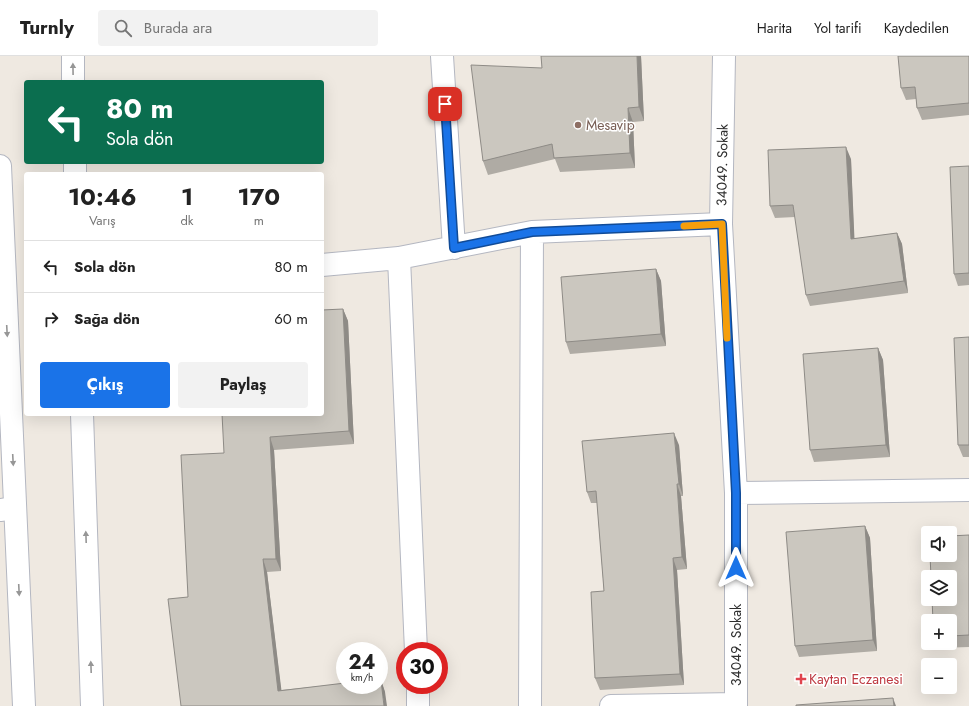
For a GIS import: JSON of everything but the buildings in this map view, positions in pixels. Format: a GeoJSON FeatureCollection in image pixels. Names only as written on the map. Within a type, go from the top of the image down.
{"type":"FeatureCollection","features":[{"type":"Feature","properties":{"kind":"street"},"geometry":{"type":"LineString","coordinates":[[73,56],[74,80]]}},
{"type":"Feature","properties":{"kind":"street"},"geometry":{"type":"LineString","coordinates":[[442,56],[454,248]]}},
{"type":"Feature","properties":{"kind":"street","name":"34049. Sokak"},"geometry":{"type":"LineString","coordinates":[[724,56],[722,224],[736,493],[736,705]]}},
{"type":"Feature","properties":{"kind":"street"},"geometry":{"type":"LineString","coordinates":[[0,166],[8,509],[24,706]]}},
{"type":"Feature","properties":{"kind":"street"},"geometry":{"type":"LineString","coordinates":[[324,265],[399,258],[532,232],[722,224]]}},
{"type":"Feature","properties":{"kind":"street"},"geometry":{"type":"LineString","coordinates":[[530,706],[532,232]]}},
{"type":"Feature","properties":{"kind":"street"},"geometry":{"type":"LineString","coordinates":[[399,258],[416,642]]}},
{"type":"Feature","properties":{"kind":"street"},"geometry":{"type":"LineString","coordinates":[[82,416],[92,706]]}},
{"type":"Feature","properties":{"kind":"street"},"geometry":{"type":"LineString","coordinates":[[736,493],[969,490]]}},
{"type":"Feature","properties":{"kind":"street"},"geometry":{"type":"LineString","coordinates":[[418,694],[418,706]]}},
{"type":"Feature","properties":{"kind":"street"},"geometry":{"type":"LineString","coordinates":[[611,706],[736,705]]}},
{"type":"Feature","properties":{"kind":"slow traffic"},"geometry":{"type":"LineString","coordinates":[[684,226],[722,224],[727,338]]}},
{"type":"Feature","properties":{"kind":"place","name":"Mesavip"},"geometry":{"type":"Point","coordinates":[578,125]}},
{"type":"Feature","properties":{"kind":"place","name":"Kaytan Eczanesi"},"geometry":{"type":"Point","coordinates":[801,679]}},
{"type":"Feature","properties":{"kind":"route"},"geometry":{"type":"LineString","coordinates":[[445,104],[454,248],[532,232],[722,224],[736,493],[736,568]]}}]}
